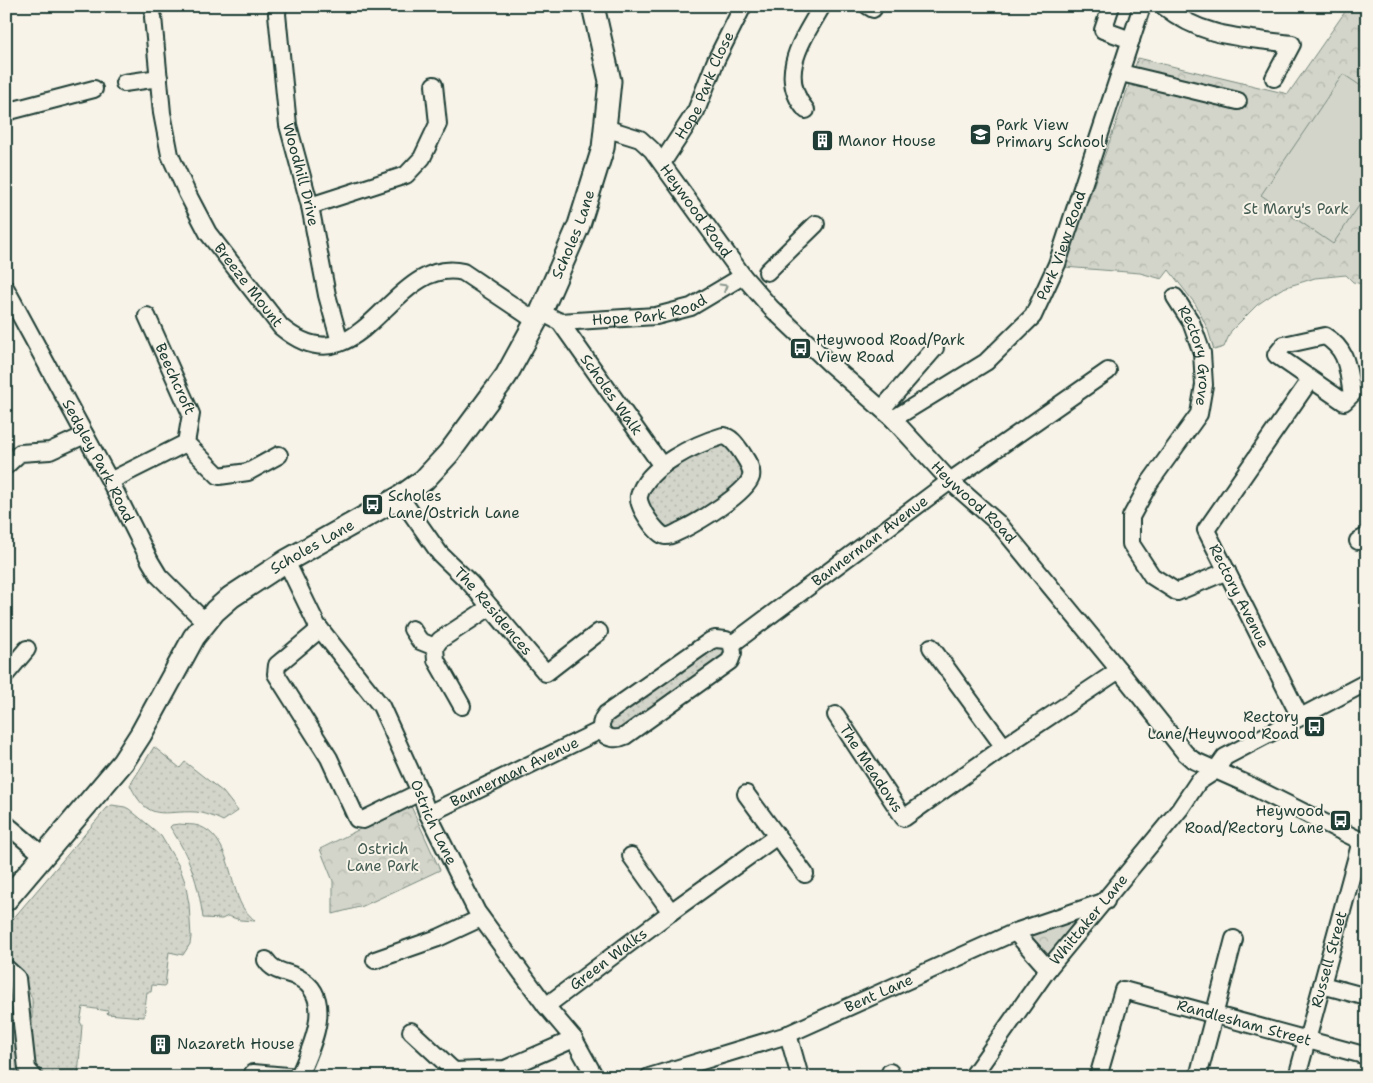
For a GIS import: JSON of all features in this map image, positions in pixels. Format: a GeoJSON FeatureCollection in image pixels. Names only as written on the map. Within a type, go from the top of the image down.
{"type":"FeatureCollection","features":[{"type":"Feature","properties":{"kind":"main road","name":"Scholes Lane"},"geometry":{"type":"LineString","coordinates":[[6,900],[123,762],[141,734],[194,637],[205,622],[231,597],[286,562],[400,497],[424,480],[449,453],[547,318],[603,148],[610,81],[593,6]]}},
{"type":"Feature","properties":{"kind":"street","name":"Woodhill Drive"},"geometry":{"type":"LineString","coordinates":[[278,6],[277,14],[288,125],[310,206],[327,295],[340,342]]}},
{"type":"Feature","properties":{"kind":"street","name":"Hope Park Close"},"geometry":{"type":"LineString","coordinates":[[662,162],[696,111],[716,60],[743,6]]}},
{"type":"Feature","properties":{"kind":"street"},"geometry":{"type":"LineString","coordinates":[[806,110],[799,101],[792,80],[796,37],[822,6]]}},
{"type":"Feature","properties":{"kind":"street"},"geometry":{"type":"LineString","coordinates":[[1111,6],[1103,30],[1131,40]]}},
{"type":"Feature","properties":{"kind":"street","name":"Park View Road"},"geometry":{"type":"LineString","coordinates":[[888,414],[986,362],[1033,316],[1057,264],[1142,6]]}},
{"type":"Feature","properties":{"kind":"street"},"geometry":{"type":"LineString","coordinates":[[1163,6],[1196,27],[1212,33],[1292,44],[1274,78]]}},
{"type":"Feature","properties":{"kind":"street","name":"Breeze Mount"},"geometry":{"type":"LineString","coordinates":[[153,17],[162,113],[170,155],[208,233],[281,327],[295,338],[308,344],[322,346],[352,338],[405,290],[420,279],[436,273],[455,270],[463,272],[547,318]]}},
{"type":"Feature","properties":{"kind":"street"},"geometry":{"type":"LineString","coordinates":[[1121,72],[1238,101]]}},
{"type":"Feature","properties":{"kind":"street"},"geometry":{"type":"LineString","coordinates":[[124,83],[159,78]]}},
{"type":"Feature","properties":{"kind":"street"},"geometry":{"type":"LineString","coordinates":[[310,206],[406,175],[422,158],[438,124],[434,85]]}},
{"type":"Feature","properties":{"kind":"street"},"geometry":{"type":"LineString","coordinates":[[6,112],[94,89]]}},
{"type":"Feature","properties":{"kind":"street"},"geometry":{"type":"LineString","coordinates":[[783,103],[796,91]]}},
{"type":"Feature","properties":{"kind":"street","name":"Heywood Road"},"geometry":{"type":"LineString","coordinates":[[605,128],[640,139],[662,162],[755,278],[771,308],[888,414],[950,481],[999,524],[1192,760],[1247,784],[1364,843]]}},
{"type":"Feature","properties":{"kind":"street","name":"Hope Park Road"},"geometry":{"type":"LineString","coordinates":[[547,318],[656,316],[691,308],[755,278],[816,224]]}},
{"type":"Feature","properties":{"kind":"street","name":"Sedgley Park Road"},"geometry":{"type":"LineString","coordinates":[[6,289],[159,576],[205,622]]}},
{"type":"Feature","properties":{"kind":"street","name":"Rectory Grove"},"geometry":{"type":"LineString","coordinates":[[1175,297],[1191,322],[1202,353],[1204,385],[1199,414],[1150,482],[1131,517],[1131,544],[1152,576],[1177,592],[1227,571]]}},
{"type":"Feature","properties":{"kind":"street","name":"Beechcroft"},"geometry":{"type":"LineString","coordinates":[[147,316],[190,414],[186,443]]}},
{"type":"Feature","properties":{"kind":"street","name":"Scholes Walk"},"geometry":{"type":"LineString","coordinates":[[547,318],[662,466]]}},
{"type":"Feature","properties":{"kind":"street"},"geometry":{"type":"LineString","coordinates":[[1325,336],[1335,342],[1344,355],[1352,394],[1344,402],[1310,380],[1276,355],[1284,345],[1325,336]]}},
{"type":"Feature","properties":{"kind":"street"},"geometry":{"type":"LineString","coordinates":[[888,414],[934,348]]}},
{"type":"Feature","properties":{"kind":"street","name":"Bannerman Avenue"},"geometry":{"type":"LineString","coordinates":[[732,644],[950,481],[1108,371]]}},
{"type":"Feature","properties":{"kind":"street","name":"Rectory Avenue"},"geometry":{"type":"LineString","coordinates":[[1300,717],[1206,530],[1310,380]]}},
{"type":"Feature","properties":{"kind":"street"},"geometry":{"type":"LineString","coordinates":[[6,466],[20,452],[50,451],[85,435]]}},
{"type":"Feature","properties":{"kind":"street"},"geometry":{"type":"LineString","coordinates":[[723,436],[728,437],[740,450],[750,466],[751,477],[744,488],[734,497],[698,522],[666,536],[657,532],[642,509],[639,498],[647,482],[662,466],[707,441],[723,436]]}},
{"type":"Feature","properties":{"kind":"street"},"geometry":{"type":"LineString","coordinates":[[110,481],[186,443],[218,476],[248,472],[280,455]]}},
{"type":"Feature","properties":{"kind":"street","name":"The Residences"},"geometry":{"type":"LineString","coordinates":[[400,497],[440,554],[470,583],[546,673],[599,632]]}},
{"type":"Feature","properties":{"kind":"street","name":"Ostrich Lane"},"geometry":{"type":"LineString","coordinates":[[286,562],[320,629],[381,706],[428,814],[481,918],[546,1006],[574,1039],[595,1077]]}},
{"type":"Feature","properties":{"kind":"street"},"geometry":{"type":"LineString","coordinates":[[462,706],[436,660],[435,647],[440,640],[490,607]]}},
{"type":"Feature","properties":{"kind":"street"},"geometry":{"type":"LineString","coordinates":[[320,629],[277,664],[276,674],[329,758],[356,819],[363,820],[420,792]]}},
{"type":"Feature","properties":{"kind":"street"},"geometry":{"type":"LineString","coordinates":[[412,629],[420,641],[435,647]]}},
{"type":"Feature","properties":{"kind":"street"},"geometry":{"type":"LineString","coordinates":[[726,640],[732,644],[733,653],[730,661],[628,734],[616,739],[610,738],[601,730],[601,720],[606,714],[710,641],[726,640]]}},
{"type":"Feature","properties":{"kind":"street"},"geometry":{"type":"LineString","coordinates":[[931,647],[1004,747]]}},
{"type":"Feature","properties":{"kind":"street"},"geometry":{"type":"LineString","coordinates":[[6,674],[27,649]]}},
{"type":"Feature","properties":{"kind":"street","name":"The Meadows"},"geometry":{"type":"LineString","coordinates":[[836,715],[904,818],[1004,747],[1119,670]]}},
{"type":"Feature","properties":{"kind":"street","name":"Whittaker Lane"},"geometry":{"type":"LineString","coordinates":[[972,1077],[1048,969],[1180,810],[1198,782],[1214,771],[1225,757],[1367,682]]}},
{"type":"Feature","properties":{"kind":"street","name":"Bannerman Avenue"},"geometry":{"type":"LineString","coordinates":[[428,814],[601,730]]}},
{"type":"Feature","properties":{"kind":"street"},"geometry":{"type":"LineString","coordinates":[[746,794],[805,874]]}},
{"type":"Feature","properties":{"kind":"street"},"geometry":{"type":"LineString","coordinates":[[6,824],[44,856]]}},
{"type":"Feature","properties":{"kind":"street","name":"Green Walks"},"geometry":{"type":"LineString","coordinates":[[546,1006],[671,912],[777,836]]}},
{"type":"Feature","properties":{"kind":"street","name":"Russell Street"},"geometry":{"type":"LineString","coordinates":[[1297,1077],[1364,843]]}},
{"type":"Feature","properties":{"kind":"street"},"geometry":{"type":"LineString","coordinates":[[631,856],[671,912]]}},
{"type":"Feature","properties":{"kind":"street","name":"Bent Lane"},"geometry":{"type":"LineString","coordinates":[[649,1077],[788,1034],[1016,932],[1106,901]]}},
{"type":"Feature","properties":{"kind":"street"},"geometry":{"type":"LineString","coordinates":[[375,960],[438,938],[481,918]]}},
{"type":"Feature","properties":{"kind":"street"},"geometry":{"type":"LineString","coordinates":[[1016,932],[1048,969]]}},
{"type":"Feature","properties":{"kind":"street"},"geometry":{"type":"LineString","coordinates":[[1198,1077],[1234,939]]}},
{"type":"Feature","properties":{"kind":"street"},"geometry":{"type":"LineString","coordinates":[[253,1073],[299,1076],[316,1035],[318,1024],[315,998],[306,982],[294,975],[274,969],[266,960]]}},
{"type":"Feature","properties":{"kind":"street"},"geometry":{"type":"LineString","coordinates":[[6,968],[17,978],[27,1069],[34,1077]]}},
{"type":"Feature","properties":{"kind":"street"},"geometry":{"type":"LineString","coordinates":[[1322,985],[1367,997]]}},
{"type":"Feature","properties":{"kind":"street","name":"Randlesham Street"},"geometry":{"type":"LineString","coordinates":[[1098,1077],[1123,990],[1367,1056]]}},
{"type":"Feature","properties":{"kind":"street"},"geometry":{"type":"LineString","coordinates":[[411,1031],[454,1071],[505,1069],[574,1039]]}},
{"type":"Feature","properties":{"kind":"street"},"geometry":{"type":"LineString","coordinates":[[788,1034],[800,1077]]}},
{"type":"Feature","properties":{"kind":"green space","name":"St Mary's Park"},"geometry":{"type":"Polygon","coordinates":[[[1349,6],[1367,6],[1367,285],[1353,282],[1346,275],[1315,278],[1283,288],[1257,305],[1231,331],[1224,347],[1214,350],[1208,330],[1196,305],[1169,270],[1162,279],[1140,273],[1064,267],[1138,58],[1288,94],[1349,6]]]}},
{"type":"Feature","properties":{"kind":"green space","name":"St Mary's Park"},"geometry":{"type":"Polygon","coordinates":[[[1343,74],[1367,90],[1367,194],[1333,244],[1261,195],[1343,74]]]}},
{"type":"Feature","properties":{"kind":"green space"},"geometry":{"type":"Polygon","coordinates":[[[719,440],[731,446],[744,472],[743,477],[732,491],[670,530],[664,531],[646,510],[644,491],[671,465],[719,440]]]}},
{"type":"Feature","properties":{"kind":"green space"},"geometry":{"type":"Polygon","coordinates":[[[723,646],[729,653],[620,732],[607,730],[609,720],[712,647],[723,646]]]}},
{"type":"Feature","properties":{"kind":"green space"},"geometry":{"type":"Polygon","coordinates":[[[154,747],[180,768],[185,762],[223,792],[238,811],[223,821],[210,815],[196,812],[158,812],[144,805],[130,785],[154,747]]]}},
{"type":"Feature","properties":{"kind":"green space","name":"Ostrich Lane Park"},"geometry":{"type":"Polygon","coordinates":[[[410,804],[440,870],[363,906],[333,914],[333,881],[320,849],[410,804]]]}},
{"type":"Feature","properties":{"kind":"green space"},"geometry":{"type":"Polygon","coordinates":[[[112,805],[129,809],[161,836],[179,866],[185,882],[189,904],[190,944],[183,955],[169,952],[165,986],[152,985],[151,992],[147,992],[144,1017],[107,1014],[108,1011],[83,1007],[80,1022],[82,1025],[78,1077],[39,1077],[32,1057],[32,999],[26,983],[6,962],[6,927],[107,808],[112,805]]]}},
{"type":"Feature","properties":{"kind":"green space"},"geometry":{"type":"Polygon","coordinates":[[[179,824],[199,826],[217,840],[223,850],[242,906],[255,921],[240,920],[228,916],[222,919],[203,918],[199,893],[192,870],[183,849],[170,827],[179,824]]]}},
{"type":"Feature","properties":{"kind":"green space"},"geometry":{"type":"Polygon","coordinates":[[[1075,920],[1047,960],[1027,931],[1075,920]]]}},
{"type":"Feature","properties":{"kind":"green space"},"geometry":{"type":"Polygon","coordinates":[[[6,983],[10,987],[19,1060],[23,1077],[6,1077],[6,983]]]}},
{"type":"Feature","properties":{"kind":"place","name":"Park View Primary School"},"geometry":{"type":"Point","coordinates":[980,134]}},
{"type":"Feature","properties":{"kind":"place","name":"Manor House"},"geometry":{"type":"Point","coordinates":[822,141]}},
{"type":"Feature","properties":{"kind":"place","name":"Heywood Road/Park View Road"},"geometry":{"type":"Point","coordinates":[800,349]}},
{"type":"Feature","properties":{"kind":"place","name":"Scholes Lane/Ostrich Lane"},"geometry":{"type":"Point","coordinates":[372,505]}},
{"type":"Feature","properties":{"kind":"place","name":"Rectory Lane/Heywood Road"},"geometry":{"type":"Point","coordinates":[1315,726]}},
{"type":"Feature","properties":{"kind":"place","name":"Heywood Road/Rectory Lane"},"geometry":{"type":"Point","coordinates":[1340,820]}},
{"type":"Feature","properties":{"kind":"place","name":"Nazareth House"},"geometry":{"type":"Point","coordinates":[161,1044]}}]}
